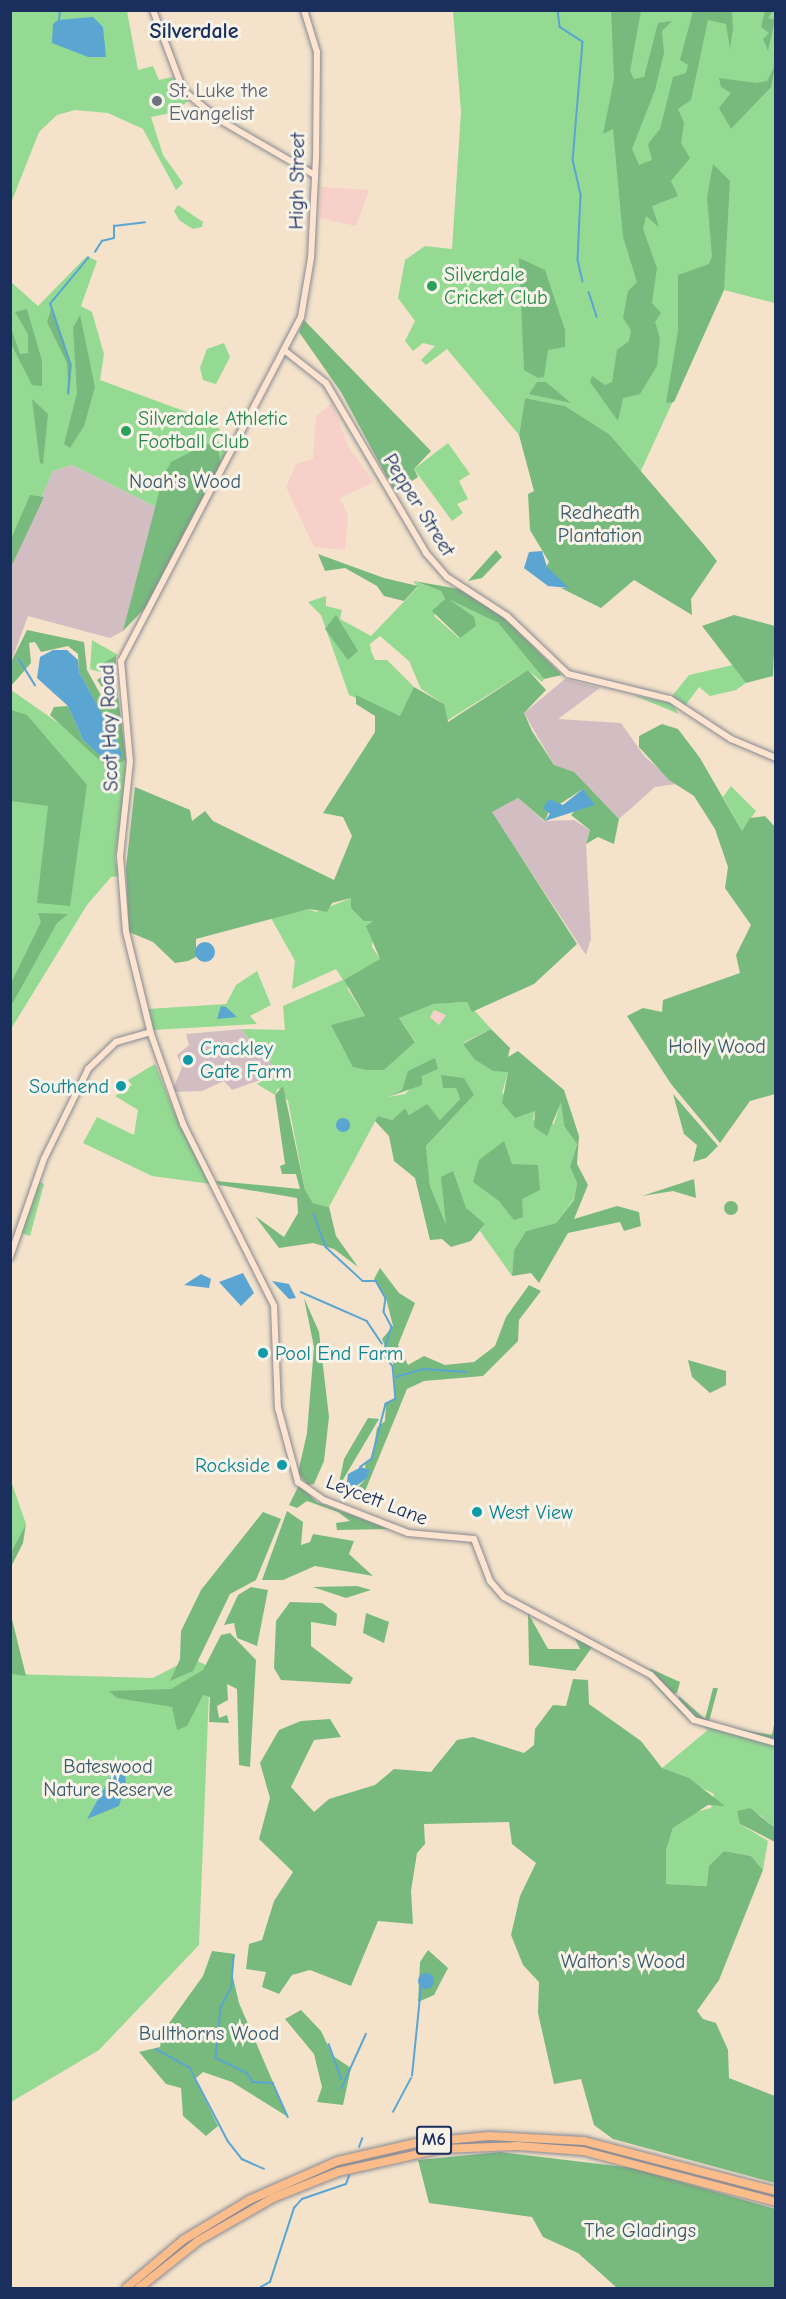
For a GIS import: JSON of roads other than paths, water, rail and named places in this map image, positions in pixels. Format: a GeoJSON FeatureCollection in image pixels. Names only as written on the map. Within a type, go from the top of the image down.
{"type":"FeatureCollection","features":[{"type":"Feature","properties":{"kind":"highway","name":"M6"},"geometry":{"type":"LineString","coordinates":[[126,2289],[183,2240],[249,2200],[338,2162],[416,2143],[489,2136],[584,2141],[776,2191]]}},
{"type":"Feature","properties":{"kind":"highway","name":"M6"},"geometry":{"type":"LineString","coordinates":[[139,2289],[198,2241],[273,2198],[338,2172],[441,2149],[518,2146],[584,2151],[776,2202]]}},
{"type":"Feature","properties":{"kind":"street"},"geometry":{"type":"LineString","coordinates":[[153,10],[183,90],[218,119],[313,174]]}},
{"type":"Feature","properties":{"kind":"street","name":"High Street"},"geometry":{"type":"LineString","coordinates":[[284,350],[301,317],[311,258],[317,52],[304,10]]}},
{"type":"Feature","properties":{"kind":"street","name":"Pepper Street"},"geometry":{"type":"LineString","coordinates":[[284,350],[326,383],[426,553],[447,577],[507,616],[568,674],[670,699],[723,735],[776,758]]}},
{"type":"Feature","properties":{"kind":"street","name":"Scot Hay Road"},"geometry":{"type":"LineString","coordinates":[[151,1033],[126,932],[120,856],[130,760],[121,662],[284,350]]}},
{"type":"Feature","properties":{"kind":"street"},"geometry":{"type":"LineString","coordinates":[[10,1257],[44,1160],[88,1069],[116,1042],[151,1033]]}},
{"type":"Feature","properties":{"kind":"street","name":"Leycett Lane"},"geometry":{"type":"LineString","coordinates":[[151,1033],[183,1124],[274,1306],[278,1408],[298,1482],[324,1500],[408,1533],[474,1539],[490,1581],[504,1597],[651,1676],[694,1720],[776,1743]]}},
{"type":"Feature","properties":{"kind":"water"},"geometry":{"type":"Polygon","coordinates":[[[93,17],[103,27],[106,57],[88,57],[52,43],[53,24],[58,20],[93,17]]]}},
{"type":"Feature","properties":{"kind":"water"},"geometry":{"type":"Polygon","coordinates":[[[542,551],[547,567],[569,588],[548,586],[524,568],[529,552],[542,551]]]}},
{"type":"Feature","properties":{"kind":"water"},"geometry":{"type":"Polygon","coordinates":[[[53,650],[67,650],[78,660],[79,672],[118,743],[122,756],[117,762],[110,764],[83,740],[68,706],[37,678],[40,657],[53,650]]]}},
{"type":"Feature","properties":{"kind":"water"},"geometry":{"type":"Polygon","coordinates":[[[583,789],[595,805],[545,821],[550,814],[543,808],[549,799],[563,805],[583,789]]]}},
{"type":"Feature","properties":{"kind":"water"},"geometry":{"type":"Polygon","coordinates":[[[205,942],[212,945],[215,952],[212,959],[205,962],[198,959],[195,952],[198,945],[205,942]]]}},
{"type":"Feature","properties":{"kind":"water"},"geometry":{"type":"Polygon","coordinates":[[[221,1006],[226,1007],[237,1017],[217,1019],[221,1006]]]}},
{"type":"Feature","properties":{"kind":"water"},"geometry":{"type":"Polygon","coordinates":[[[343,1118],[348,1120],[350,1125],[348,1130],[343,1132],[338,1130],[336,1125],[338,1120],[343,1118]]]}},
{"type":"Feature","properties":{"kind":"water"},"geometry":{"type":"Polygon","coordinates":[[[243,1273],[254,1293],[241,1306],[219,1282],[243,1273]]]}},
{"type":"Feature","properties":{"kind":"water"},"geometry":{"type":"Polygon","coordinates":[[[201,1274],[211,1279],[209,1288],[184,1285],[201,1274]]]}},
{"type":"Feature","properties":{"kind":"water"},"geometry":{"type":"Polygon","coordinates":[[[272,1281],[289,1284],[296,1298],[289,1299],[272,1281]]]}},
{"type":"Feature","properties":{"kind":"water"},"geometry":{"type":"Polygon","coordinates":[[[361,1467],[370,1470],[366,1479],[345,1494],[348,1474],[361,1467]]]}},
{"type":"Feature","properties":{"kind":"water"},"geometry":{"type":"Polygon","coordinates":[[[123,1766],[126,1782],[119,1806],[87,1819],[112,1774],[123,1766]]]}},
{"type":"Feature","properties":{"kind":"water"},"geometry":{"type":"Polygon","coordinates":[[[426,1973],[432,1975],[434,1981],[432,1987],[426,1989],[420,1987],[418,1981],[420,1975],[426,1973]]]}},
{"type":"Feature","properties":{"kind":"waterway"},"geometry":{"type":"LineString","coordinates":[[59,20],[60,10]]}},
{"type":"Feature","properties":{"kind":"waterway"},"geometry":{"type":"LineString","coordinates":[[558,10],[560,27],[583,42],[573,160],[581,195],[578,260],[583,281]]}},
{"type":"Feature","properties":{"kind":"waterway"},"geometry":{"type":"LineString","coordinates":[[95,252],[102,241],[114,238],[114,226],[145,222]]}},
{"type":"Feature","properties":{"kind":"waterway"},"geometry":{"type":"LineString","coordinates":[[68,394],[70,364],[50,304],[88,258]]}},
{"type":"Feature","properties":{"kind":"waterway"},"geometry":{"type":"LineString","coordinates":[[589,292],[597,317]]}},
{"type":"Feature","properties":{"kind":"waterway"},"geometry":{"type":"LineString","coordinates":[[19,659],[35,685]]}},
{"type":"Feature","properties":{"kind":"waterway"},"geometry":{"type":"LineString","coordinates":[[314,1214],[326,1247],[363,1281],[376,1281],[386,1298],[384,1312],[392,1327],[383,1355],[393,1366],[396,1399],[386,1404],[372,1459],[361,1467]]}},
{"type":"Feature","properties":{"kind":"waterway"},"geometry":{"type":"LineString","coordinates":[[301,1292],[367,1321],[382,1343]]}},
{"type":"Feature","properties":{"kind":"waterway"},"geometry":{"type":"LineString","coordinates":[[396,1377],[424,1369],[466,1372]]}},
{"type":"Feature","properties":{"kind":"waterway"},"geometry":{"type":"LineString","coordinates":[[234,1956],[232,1987],[221,2008],[216,2058],[247,2073],[253,2082],[273,2083],[288,2117]]}},
{"type":"Feature","properties":{"kind":"waterway"},"geometry":{"type":"LineString","coordinates":[[412,2076],[421,1988]]}},
{"type":"Feature","properties":{"kind":"waterway"},"geometry":{"type":"LineString","coordinates":[[341,2089],[366,2034]]}},
{"type":"Feature","properties":{"kind":"waterway"},"geometry":{"type":"LineString","coordinates":[[329,2044],[342,2079]]}},
{"type":"Feature","properties":{"kind":"waterway"},"geometry":{"type":"LineString","coordinates":[[156,2049],[190,2068],[228,2141],[242,2159],[264,2169]]}},
{"type":"Feature","properties":{"kind":"waterway"},"geometry":{"type":"LineString","coordinates":[[393,2112],[411,2078]]}},
{"type":"Feature","properties":{"kind":"waterway"},"geometry":{"type":"LineString","coordinates":[[359,2147],[362,2139]]}},
{"type":"Feature","properties":{"kind":"waterway"},"geometry":{"type":"LineString","coordinates":[[261,2287],[270,2282],[294,2208],[302,2199],[346,2184],[349,2176]]}},
{"type":"Feature","properties":{"kind":"place","name":"St. Luke the Evangelist"},"geometry":{"type":"Point","coordinates":[157,101]}},
{"type":"Feature","properties":{"kind":"place","name":"Silverdale Cricket Club"},"geometry":{"type":"Point","coordinates":[432,286]}},
{"type":"Feature","properties":{"kind":"place","name":"Silverdale Athletic Football Club"},"geometry":{"type":"Point","coordinates":[126,431]}},
{"type":"Feature","properties":{"kind":"place","name":"Crackley Gate Farm"},"geometry":{"type":"Point","coordinates":[188,1060]}},
{"type":"Feature","properties":{"kind":"place","name":"Southend"},"geometry":{"type":"Point","coordinates":[121,1086]}},
{"type":"Feature","properties":{"kind":"place","name":"Pool End Farm"},"geometry":{"type":"Point","coordinates":[263,1353]}},
{"type":"Feature","properties":{"kind":"place","name":"Rockside"},"geometry":{"type":"Point","coordinates":[282,1465]}},
{"type":"Feature","properties":{"kind":"place","name":"West View"},"geometry":{"type":"Point","coordinates":[477,1512]}},
{"type":"Feature","properties":{"kind":"district","name":"Silverdale"},"geometry":{"type":"Point","coordinates":[194,32]}},
{"type":"Feature","properties":{"kind":"park label","name":"Noah's Wood"},"geometry":{"type":"Point","coordinates":[185,481]}},
{"type":"Feature","properties":{"kind":"park label","name":"Redheath Plantation"},"geometry":{"type":"Point","coordinates":[600,524]}},
{"type":"Feature","properties":{"kind":"park label","name":"Holly Wood"},"geometry":{"type":"Point","coordinates":[717,1046]}},
{"type":"Feature","properties":{"kind":"park label","name":"Bateswood Nature Reserve"},"geometry":{"type":"Point","coordinates":[108,1778]}},
{"type":"Feature","properties":{"kind":"park label","name":"Walton's Wood"},"geometry":{"type":"Point","coordinates":[623,1961]}},
{"type":"Feature","properties":{"kind":"park label","name":"Bullthorns Wood"},"geometry":{"type":"Point","coordinates":[209,2033]}},
{"type":"Feature","properties":{"kind":"park label","name":"The Gladings"},"geometry":{"type":"Point","coordinates":[640,2230]}}]}
